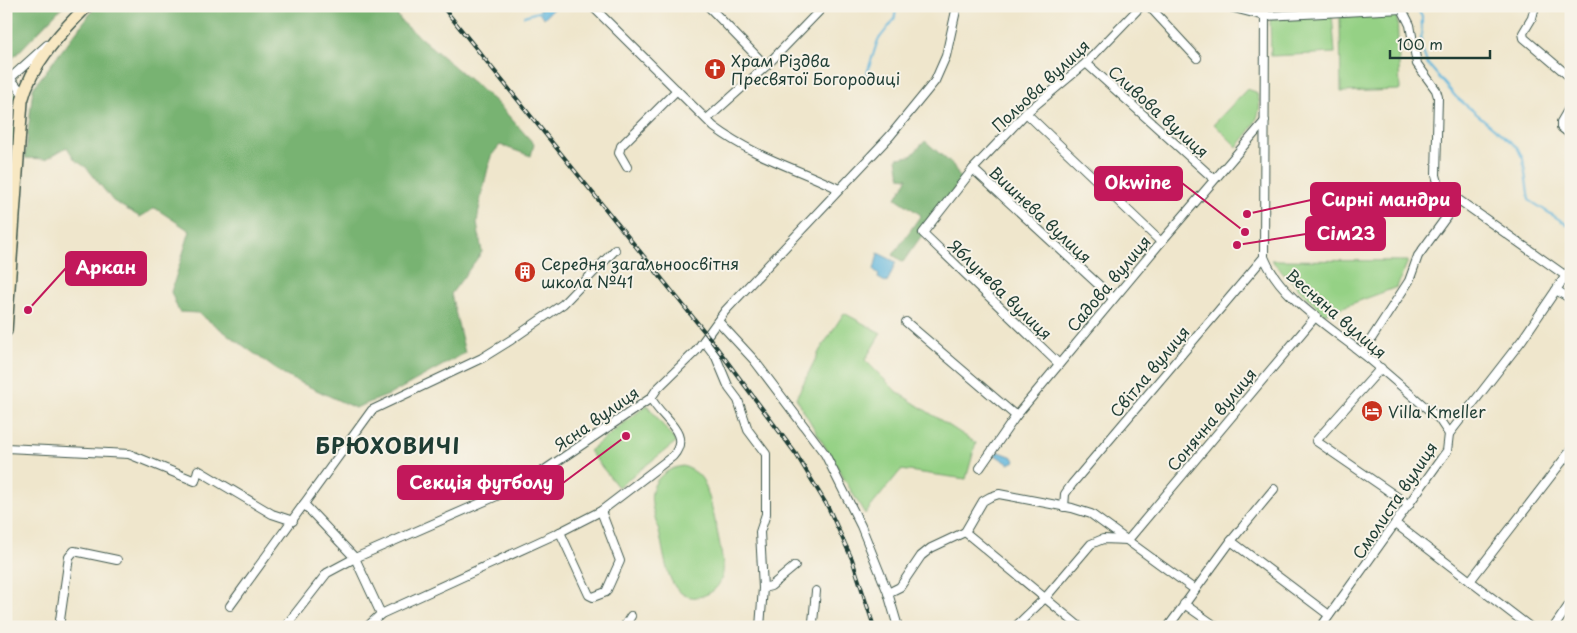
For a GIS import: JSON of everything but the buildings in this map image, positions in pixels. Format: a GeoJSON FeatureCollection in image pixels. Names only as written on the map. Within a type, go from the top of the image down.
{"type":"FeatureCollection","features":[{"type":"Feature","properties":{"kind":"main road"},"geometry":{"type":"LineString","coordinates":[[6,331],[19,120],[23,94],[31,77],[63,31],[87,6]]}},
{"type":"Feature","properties":{"kind":"street"},"geometry":{"type":"LineString","coordinates":[[592,6],[707,119],[734,142],[771,161],[839,189]]}},
{"type":"Feature","properties":{"kind":"street"},"geometry":{"type":"LineString","coordinates":[[708,6],[766,66]]}},
{"type":"Feature","properties":{"kind":"street"},"geometry":{"type":"LineString","coordinates":[[707,119],[766,66],[824,6]]}},
{"type":"Feature","properties":{"kind":"street","name":"Ясна вулиця"},"geometry":{"type":"LineString","coordinates":[[285,627],[328,573],[355,558],[499,495],[534,476],[651,398],[657,388],[704,341],[731,303],[890,136],[935,81],[946,56],[957,6]]}},
{"type":"Feature","properties":{"kind":"street","name":"Польова вулиця"},"geometry":{"type":"LineString","coordinates":[[923,233],[973,169],[1026,113],[1086,63],[1141,6]]}},
{"type":"Feature","properties":{"kind":"street"},"geometry":{"type":"LineString","coordinates":[[1149,6],[1198,58]]}},
{"type":"Feature","properties":{"kind":"street"},"geometry":{"type":"LineString","coordinates":[[1226,6],[1265,16],[1402,9],[1410,25],[1417,64],[1436,90],[1438,98],[1438,186],[1566,276]]}},
{"type":"Feature","properties":{"kind":"street","name":"Весняна вулиця"},"geometry":{"type":"LineString","coordinates":[[1265,6],[1264,257],[1271,273],[1282,287],[1381,368],[1439,419],[1449,434]]}},
{"type":"Feature","properties":{"kind":"street"},"geometry":{"type":"LineString","coordinates":[[1535,6],[1532,18],[1523,33],[1524,38],[1571,78]]}},
{"type":"Feature","properties":{"kind":"street"},"geometry":{"type":"LineString","coordinates":[[23,94],[8,77],[63,31]]}},
{"type":"Feature","properties":{"kind":"street","name":"Сливова вулиця"},"geometry":{"type":"LineString","coordinates":[[1086,63],[1214,179]]}},
{"type":"Feature","properties":{"kind":"street"},"geometry":{"type":"LineString","coordinates":[[628,167],[619,153],[621,146],[677,90]]}},
{"type":"Feature","properties":{"kind":"street"},"geometry":{"type":"LineString","coordinates":[[1571,105],[1561,122],[1562,127],[1571,135]]}},
{"type":"Feature","properties":{"kind":"street"},"geometry":{"type":"LineString","coordinates":[[1026,113],[1161,242]]}},
{"type":"Feature","properties":{"kind":"street","name":"Садова вулиця"},"geometry":{"type":"LineString","coordinates":[[980,468],[1016,416],[1113,298],[1265,121]]}},
{"type":"Feature","properties":{"kind":"street","name":"Вишнева вулиця"},"geometry":{"type":"LineString","coordinates":[[973,169],[1113,298]]}},
{"type":"Feature","properties":{"kind":"street"},"geometry":{"type":"LineString","coordinates":[[1362,353],[1409,280],[1418,256],[1458,201]]}},
{"type":"Feature","properties":{"kind":"street","name":"Яблунева вулиця"},"geometry":{"type":"LineString","coordinates":[[923,233],[1059,364]]}},
{"type":"Feature","properties":{"kind":"street"},"geometry":{"type":"LineString","coordinates":[[230,606],[372,410],[482,358],[519,336],[563,304],[615,250]]}},
{"type":"Feature","properties":{"kind":"street","name":"Світла вулиця"},"geometry":{"type":"LineString","coordinates":[[1064,507],[1065,494],[1072,484],[1264,257]]}},
{"type":"Feature","properties":{"kind":"street","name":"Смолиста вулиця"},"geometry":{"type":"LineString","coordinates":[[1321,627],[1447,451],[1449,434],[1522,340],[1571,268]]}},
{"type":"Feature","properties":{"kind":"street"},"geometry":{"type":"LineString","coordinates":[[1556,290],[1571,299]]}},
{"type":"Feature","properties":{"kind":"street","name":"Сонячна вулиця"},"geometry":{"type":"LineString","coordinates":[[1128,540],[1316,316]]}},
{"type":"Feature","properties":{"kind":"street"},"geometry":{"type":"LineString","coordinates":[[718,321],[754,360],[825,454],[861,526],[888,593],[898,627]]}},
{"type":"Feature","properties":{"kind":"street"},"geometry":{"type":"LineString","coordinates":[[906,322],[1016,416]]}},
{"type":"Feature","properties":{"kind":"street"},"geometry":{"type":"LineString","coordinates":[[704,341],[716,357],[729,388],[738,400],[748,430],[766,454],[766,514],[760,532],[761,583],[763,588],[760,627]]}},
{"type":"Feature","properties":{"kind":"street"},"geometry":{"type":"LineString","coordinates":[[1381,368],[1316,441],[1409,505]]}},
{"type":"Feature","properties":{"kind":"street"},"geometry":{"type":"LineString","coordinates":[[366,627],[381,614],[560,532],[601,511],[678,449],[680,441],[677,431],[651,398]]}},
{"type":"Feature","properties":{"kind":"street"},"geometry":{"type":"LineString","coordinates":[[6,448],[129,454],[195,481],[198,470],[272,514],[293,520]]}},
{"type":"Feature","properties":{"kind":"street"},"geometry":{"type":"LineString","coordinates":[[1470,581],[1571,450]]}},
{"type":"Feature","properties":{"kind":"street"},"geometry":{"type":"LineString","coordinates":[[1168,627],[1194,589],[1274,489]]}},
{"type":"Feature","properties":{"kind":"street"},"geometry":{"type":"LineString","coordinates":[[888,593],[900,587],[921,556],[931,548],[965,532],[982,502],[990,496],[999,494],[1091,514],[1194,589]]}},
{"type":"Feature","properties":{"kind":"street"},"geometry":{"type":"LineString","coordinates":[[304,504],[355,558],[381,614]]}},
{"type":"Feature","properties":{"kind":"street"},"geometry":{"type":"LineString","coordinates":[[560,532],[589,595],[593,597],[606,592],[620,561],[601,511]]}},
{"type":"Feature","properties":{"kind":"street"},"geometry":{"type":"LineString","coordinates":[[1396,524],[1530,627]]}},
{"type":"Feature","properties":{"kind":"street"},"geometry":{"type":"LineString","coordinates":[[965,532],[1080,627]]}},
{"type":"Feature","properties":{"kind":"street"},"geometry":{"type":"LineString","coordinates":[[1015,627],[1046,597],[1091,544],[1103,539],[1128,540]]}},
{"type":"Feature","properties":{"kind":"street"},"geometry":{"type":"LineString","coordinates":[[1231,541],[1329,615]]}},
{"type":"Feature","properties":{"kind":"street"},"geometry":{"type":"LineString","coordinates":[[59,627],[69,557],[74,551],[117,560]]}},
{"type":"Feature","properties":{"kind":"street"},"geometry":{"type":"LineString","coordinates":[[763,588],[771,586],[795,566]]}},
{"type":"Feature","properties":{"kind":"street"},"geometry":{"type":"LineString","coordinates":[[816,591],[814,622],[816,627]]}},
{"type":"Feature","properties":{"kind":"street"},"geometry":{"type":"LineString","coordinates":[[1554,627],[1571,602]]}},
{"type":"Feature","properties":{"kind":"street"},"geometry":{"type":"LineString","coordinates":[[1184,604],[1217,627]]}},
{"type":"Feature","properties":{"kind":"street"},"geometry":{"type":"LineString","coordinates":[[624,627],[631,616]]}},
{"type":"Feature","properties":{"kind":"green space"},"geometry":{"type":"Polygon","coordinates":[[[6,6],[63,6],[9,62],[6,56],[6,6]]]}},
{"type":"Feature","properties":{"kind":"green space"},"geometry":{"type":"Polygon","coordinates":[[[96,6],[391,6],[402,22],[497,103],[534,144],[531,156],[500,145],[491,156],[477,223],[482,252],[451,294],[465,353],[389,395],[355,408],[284,375],[198,313],[179,312],[171,292],[190,231],[155,208],[140,217],[113,201],[87,168],[75,160],[67,147],[46,159],[25,158],[33,88],[96,6]]]}},
{"type":"Feature","properties":{"kind":"green space"},"geometry":{"type":"Polygon","coordinates":[[[1332,14],[1335,53],[1271,56],[1270,19],[1332,14]]]}},
{"type":"Feature","properties":{"kind":"green space"},"geometry":{"type":"Polygon","coordinates":[[[1397,14],[1400,90],[1341,92],[1340,17],[1397,14]]]}},
{"type":"Feature","properties":{"kind":"green space"},"geometry":{"type":"Polygon","coordinates":[[[11,89],[17,95],[6,110],[6,93],[11,89]]]}},
{"type":"Feature","properties":{"kind":"green space"},"geometry":{"type":"Polygon","coordinates":[[[1247,89],[1256,92],[1260,107],[1252,128],[1237,147],[1214,124],[1247,89]]]}},
{"type":"Feature","properties":{"kind":"green space"},"geometry":{"type":"Polygon","coordinates":[[[6,121],[15,128],[6,266],[6,121]]]}},
{"type":"Feature","properties":{"kind":"green space"},"geometry":{"type":"Polygon","coordinates":[[[925,141],[953,165],[961,180],[903,262],[893,255],[921,215],[896,198],[908,178],[900,177],[897,158],[911,156],[925,141]]]}},
{"type":"Feature","properties":{"kind":"green space"},"geometry":{"type":"Polygon","coordinates":[[[1271,260],[1408,261],[1397,287],[1324,314],[1271,260]]]}},
{"type":"Feature","properties":{"kind":"green space"},"geometry":{"type":"Polygon","coordinates":[[[844,313],[881,333],[865,360],[897,392],[976,443],[966,479],[901,470],[865,514],[796,398],[820,350],[844,313]]]}},
{"type":"Feature","properties":{"kind":"green space"},"geometry":{"type":"Polygon","coordinates":[[[647,405],[676,442],[618,487],[589,451],[647,405]]]}},
{"type":"Feature","properties":{"kind":"green space"},"geometry":{"type":"Polygon","coordinates":[[[683,466],[698,474],[705,485],[715,520],[723,564],[722,577],[717,586],[709,593],[698,597],[688,596],[680,592],[669,576],[651,496],[654,486],[660,477],[668,471],[683,466]]]}},
{"type":"Feature","properties":{"kind":"water"},"geometry":{"type":"Polygon","coordinates":[[[540,6],[556,6],[544,18],[540,14],[540,6]]]}},
{"type":"Feature","properties":{"kind":"water"},"geometry":{"type":"Polygon","coordinates":[[[878,253],[896,262],[887,283],[878,278],[879,274],[874,270],[878,253]]]}},
{"type":"Feature","properties":{"kind":"water"},"geometry":{"type":"Polygon","coordinates":[[[997,451],[1013,457],[1015,461],[1009,464],[995,455],[997,451]]]}},
{"type":"Feature","properties":{"kind":"waterway"},"geometry":{"type":"LineString","coordinates":[[865,79],[878,40],[894,20],[897,6]]}},
{"type":"Feature","properties":{"kind":"waterway"},"geometry":{"type":"LineString","coordinates":[[1416,6],[1422,17],[1421,46],[1427,63],[1456,97],[1517,147],[1523,159],[1529,200],[1571,227]]}},
{"type":"Feature","properties":{"kind":"waterway"},"geometry":{"type":"LineString","coordinates":[[524,16],[541,11]]}},
{"type":"Feature","properties":{"kind":"railway"},"geometry":{"type":"LineString","coordinates":[[442,6],[708,336],[796,454],[828,507],[852,559],[874,627]]}},
{"type":"Feature","properties":{"kind":"place","name":"Храм Різдва Пресвятої Богородиці"},"geometry":{"type":"Point","coordinates":[715,69]}},
{"type":"Feature","properties":{"kind":"place","name":"Сирні мандри"},"geometry":{"type":"Point","coordinates":[1247,214]}},
{"type":"Feature","properties":{"kind":"place","name":"Okwine"},"geometry":{"type":"Point","coordinates":[1245,232]}},
{"type":"Feature","properties":{"kind":"place","name":"Сім23"},"geometry":{"type":"Point","coordinates":[1237,245]}},
{"type":"Feature","properties":{"kind":"place","name":"Середня загальноосвітня школа №41"},"geometry":{"type":"Point","coordinates":[525,272]}},
{"type":"Feature","properties":{"kind":"place","name":"Аркан"},"geometry":{"type":"Point","coordinates":[28,310]}},
{"type":"Feature","properties":{"kind":"place","name":"Villa Kmeller"},"geometry":{"type":"Point","coordinates":[1372,411]}},
{"type":"Feature","properties":{"kind":"place","name":"Секція футболу"},"geometry":{"type":"Point","coordinates":[626,436]}},
{"type":"Feature","properties":{"kind":"district","name":"БРЮХОВИЧІ"},"geometry":{"type":"Point","coordinates":[388,445]}}]}
